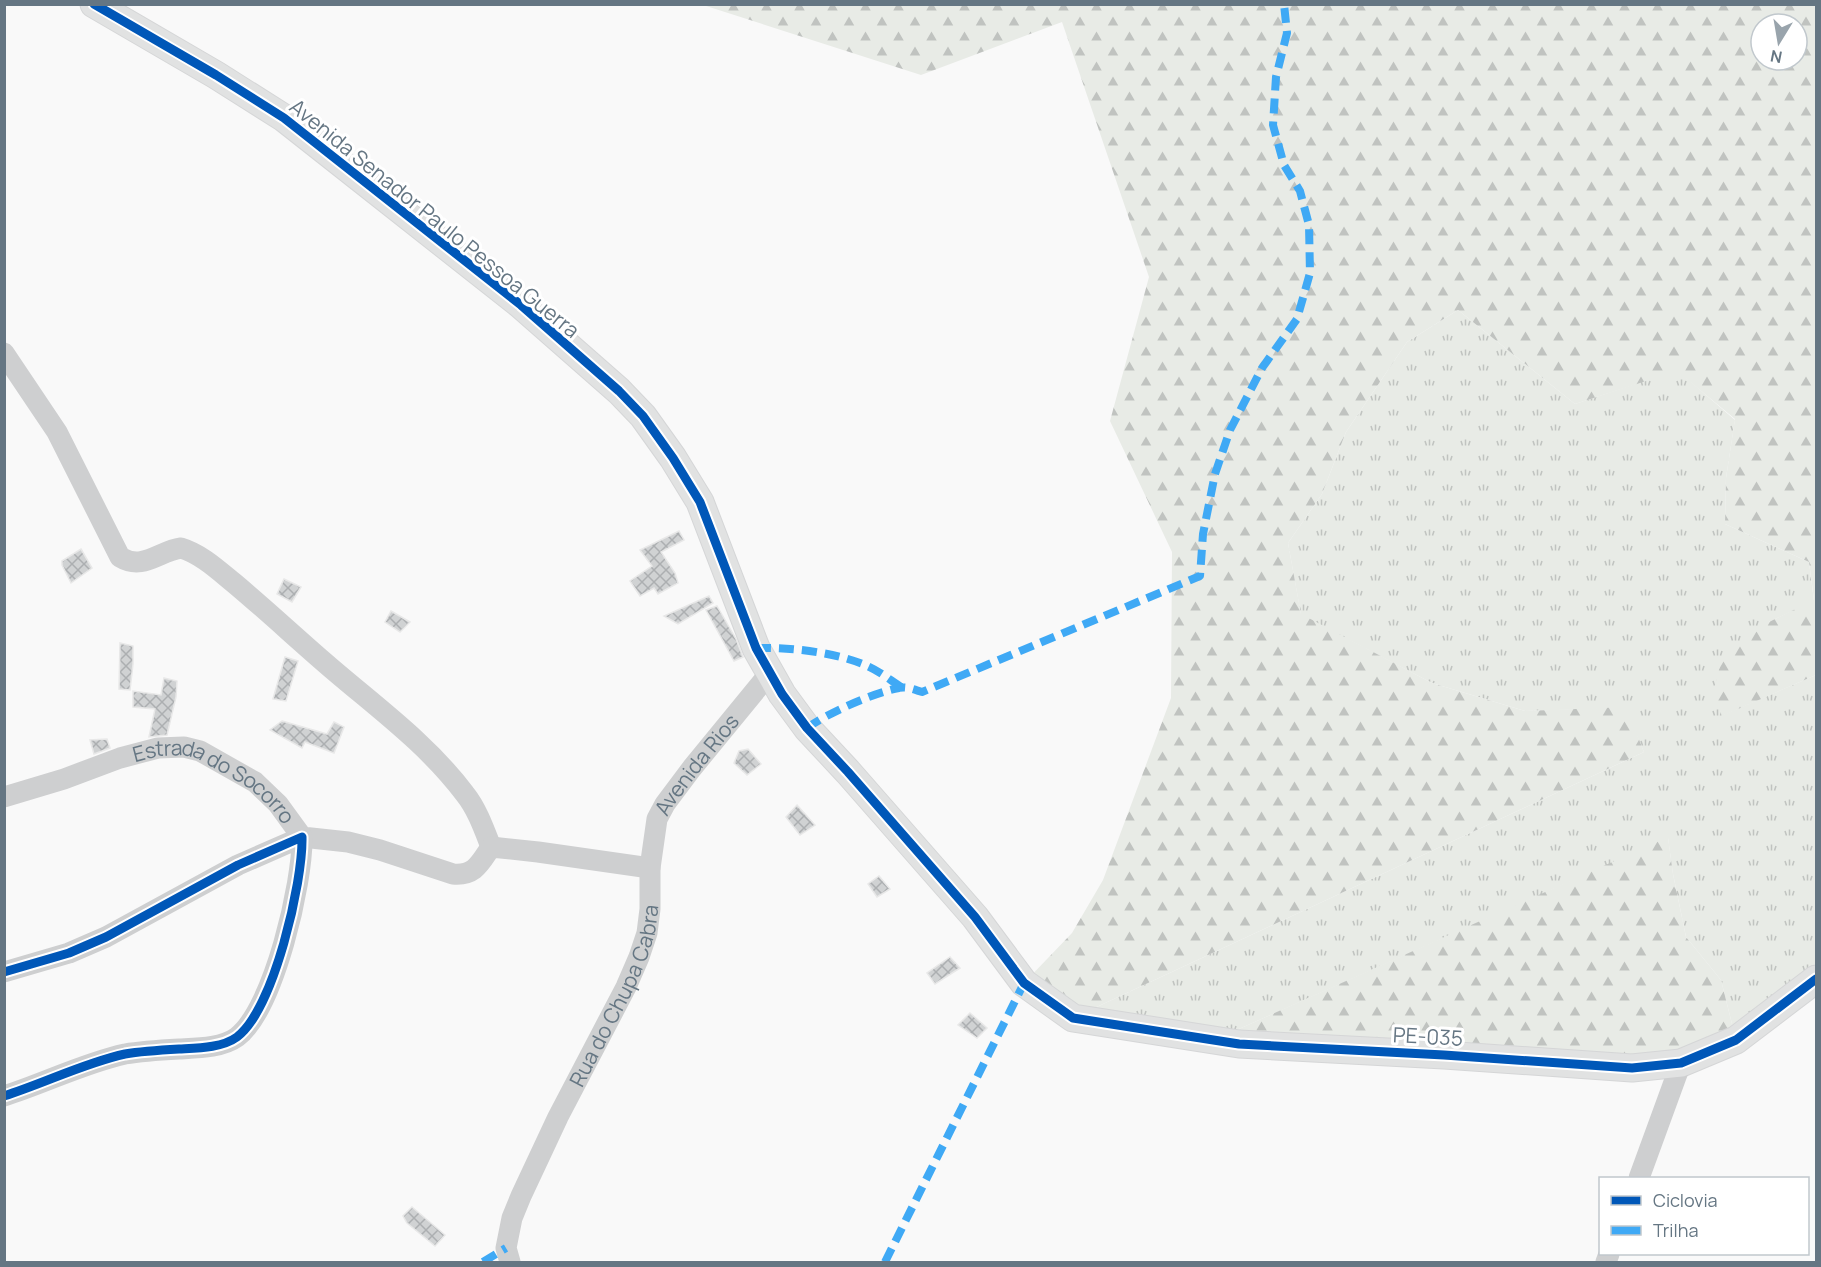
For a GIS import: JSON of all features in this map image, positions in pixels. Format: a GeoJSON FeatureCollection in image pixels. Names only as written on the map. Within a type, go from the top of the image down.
{"type":"FeatureCollection","features":[{"type":"Feature","properties":{"kind":"main road","name":"Avenida Senador Paulo Pessoa Guerra"},"geometry":{"type":"LineString","coordinates":[[94,4],[177,51],[284,118],[521,305],[620,391],[643,417],[673,458],[699,502],[756,648],[769,674],[807,728],[962,901],[1024,983]]}},
{"type":"Feature","properties":{"kind":"main road","name":"PE-035"},"geometry":{"type":"LineString","coordinates":[[1024,983],[1073,1018],[1212,1041],[1632,1068],[1681,1063],[1736,1040],[1816,979]]}},
{"type":"Feature","properties":{"kind":"street"},"geometry":{"type":"LineString","coordinates":[[4,353],[57,432],[120,557],[127,561],[144,562],[181,548],[198,556],[224,575],[368,698],[444,769],[466,795],[491,847],[651,868]]}},
{"type":"Feature","properties":{"kind":"street","name":"Avenida Rios"},"geometry":{"type":"LineString","coordinates":[[651,868],[657,819],[665,804],[705,751],[769,674]]}},
{"type":"Feature","properties":{"kind":"street","name":"Estrada do Socorro"},"geometry":{"type":"LineString","coordinates":[[4,797],[158,748],[184,747],[200,751],[255,782],[278,804],[302,837],[348,842],[381,850],[453,874],[464,875],[474,871],[491,847]]}},
{"type":"Feature","properties":{"kind":"street"},"geometry":{"type":"LineString","coordinates":[[4,972],[69,953],[106,937],[238,865],[302,837],[300,872],[295,901],[283,943],[259,1008],[237,1037],[207,1047],[142,1051],[96,1062],[4,1096]]}},
{"type":"Feature","properties":{"kind":"street","name":"Rua do Chupa Cabra"},"geometry":{"type":"LineString","coordinates":[[510,1263],[506,1248],[512,1218],[558,1117],[639,957],[650,909],[651,868]]}},
{"type":"Feature","properties":{"kind":"street"},"geometry":{"type":"LineString","coordinates":[[1639,1177],[1681,1063]]}},
{"type":"Feature","properties":{"kind":"green space"},"geometry":{"type":"Polygon","coordinates":[[[703,5],[1816,5],[1816,675],[1722,716],[1713,693],[1722,658],[1769,622],[1814,600],[1809,562],[1725,524],[1726,478],[1735,419],[1677,371],[1575,404],[1458,310],[1407,342],[1346,432],[1322,494],[1288,543],[1301,614],[1432,683],[1525,711],[1626,707],[1644,752],[1073,1018],[1024,983],[1072,933],[1103,880],[1171,698],[1172,552],[1110,421],[1149,277],[1062,22],[921,75],[703,5]]]}},
{"type":"Feature","properties":{"kind":"green space"},"geometry":{"type":"Polygon","coordinates":[[[1458,310],[1575,404],[1677,370],[1735,420],[1726,478],[1725,524],[1809,562],[1814,601],[1769,622],[1723,715],[1816,675],[1816,979],[1736,1040],[1721,980],[1686,937],[1668,838],[1212,1041],[1073,1018],[1644,752],[1625,708],[1525,711],[1432,683],[1301,615],[1288,543],[1322,494],[1346,432],[1407,342],[1458,310]]]}},
{"type":"Feature","properties":{"kind":"green space"},"geometry":{"type":"Polygon","coordinates":[[[1668,837],[1686,937],[1721,980],[1736,1040],[1681,1063],[1212,1041],[1668,837]]]}},
{"type":"Feature","properties":{"kind":"building"},"geometry":{"type":"Polygon","coordinates":[[[679,531],[684,540],[661,552],[675,573],[678,583],[658,594],[654,588],[640,596],[630,581],[652,566],[640,550],[679,531]]]}},
{"type":"Feature","properties":{"kind":"building"},"geometry":{"type":"Polygon","coordinates":[[[81,549],[92,568],[71,583],[62,561],[81,549]]]}},
{"type":"Feature","properties":{"kind":"building"},"geometry":{"type":"Polygon","coordinates":[[[284,579],[301,587],[292,602],[277,594],[284,579]]]}},
{"type":"Feature","properties":{"kind":"building"},"geometry":{"type":"Polygon","coordinates":[[[709,596],[713,603],[678,624],[664,616],[709,596]]]}},
{"type":"Feature","properties":{"kind":"building"},"geometry":{"type":"Polygon","coordinates":[[[717,606],[736,639],[743,657],[734,661],[706,610],[717,606]]]}},
{"type":"Feature","properties":{"kind":"building"},"geometry":{"type":"Polygon","coordinates":[[[391,611],[410,622],[400,632],[385,622],[391,611]]]}},
{"type":"Feature","properties":{"kind":"building"},"geometry":{"type":"Polygon","coordinates":[[[120,643],[133,646],[130,690],[119,689],[120,643]]]}},
{"type":"Feature","properties":{"kind":"building"},"geometry":{"type":"Polygon","coordinates":[[[285,657],[298,661],[286,701],[273,699],[285,657]]]}},
{"type":"Feature","properties":{"kind":"building"},"geometry":{"type":"Polygon","coordinates":[[[164,678],[177,681],[176,697],[167,735],[149,737],[155,709],[133,707],[133,691],[161,695],[164,678]]]}},
{"type":"Feature","properties":{"kind":"building"},"geometry":{"type":"Polygon","coordinates":[[[282,721],[327,734],[334,722],[344,727],[334,753],[305,742],[302,748],[270,730],[282,721]]]}},
{"type":"Feature","properties":{"kind":"building"},"geometry":{"type":"Polygon","coordinates":[[[107,739],[110,748],[94,754],[90,740],[107,739]]]}},
{"type":"Feature","properties":{"kind":"building"},"geometry":{"type":"Polygon","coordinates":[[[748,749],[761,764],[747,775],[734,763],[739,751],[748,749]]]}},
{"type":"Feature","properties":{"kind":"building"},"geometry":{"type":"Polygon","coordinates":[[[797,805],[815,825],[800,835],[786,817],[797,805]]]}},
{"type":"Feature","properties":{"kind":"building"},"geometry":{"type":"Polygon","coordinates":[[[879,876],[890,889],[877,897],[868,884],[879,876]]]}},
{"type":"Feature","properties":{"kind":"building"},"geometry":{"type":"Polygon","coordinates":[[[950,957],[960,968],[935,984],[927,973],[950,957]]]}},
{"type":"Feature","properties":{"kind":"building"},"geometry":{"type":"Polygon","coordinates":[[[970,1013],[987,1028],[977,1038],[958,1025],[970,1013]]]}},
{"type":"Feature","properties":{"kind":"building"},"geometry":{"type":"Polygon","coordinates":[[[412,1207],[445,1235],[435,1246],[407,1223],[403,1216],[412,1207]]]}},
{"type":"Feature","properties":{"kind":"marked path"},"geometry":{"type":"LineString","coordinates":[[807,728],[851,704],[877,694],[899,688],[922,692],[1200,576],[1203,534],[1215,474],[1230,430],[1262,368],[1297,319],[1310,273],[1309,225],[1300,191],[1284,165],[1273,125],[1276,77],[1287,33],[1284,4]]}},
{"type":"Feature","properties":{"kind":"marked path"},"geometry":{"type":"LineString","coordinates":[[756,648],[783,648],[853,660],[879,672],[901,687]]}},
{"type":"Feature","properties":{"kind":"marked path"},"geometry":{"type":"LineString","coordinates":[[885,1262],[1024,983]]}},
{"type":"Feature","properties":{"kind":"marked path"},"geometry":{"type":"LineString","coordinates":[[483,1262],[506,1248]]}},
{"type":"Feature","properties":{"kind":"cycle path"},"geometry":{"type":"LineString","coordinates":[[94,4],[216,75],[284,118],[521,305],[619,391],[643,416],[673,458],[700,502],[756,648],[782,694],[807,728],[975,917],[1024,983],[1073,1018],[1239,1044],[1632,1068],[1681,1063],[1736,1040],[1816,979]]}},
{"type":"Feature","properties":{"kind":"cycle path"},"geometry":{"type":"LineString","coordinates":[[4,972],[69,953],[106,937],[238,865],[302,837],[292,913],[284,943],[263,1000],[250,1022],[237,1037],[209,1047],[125,1054],[4,1096]]}}]}
